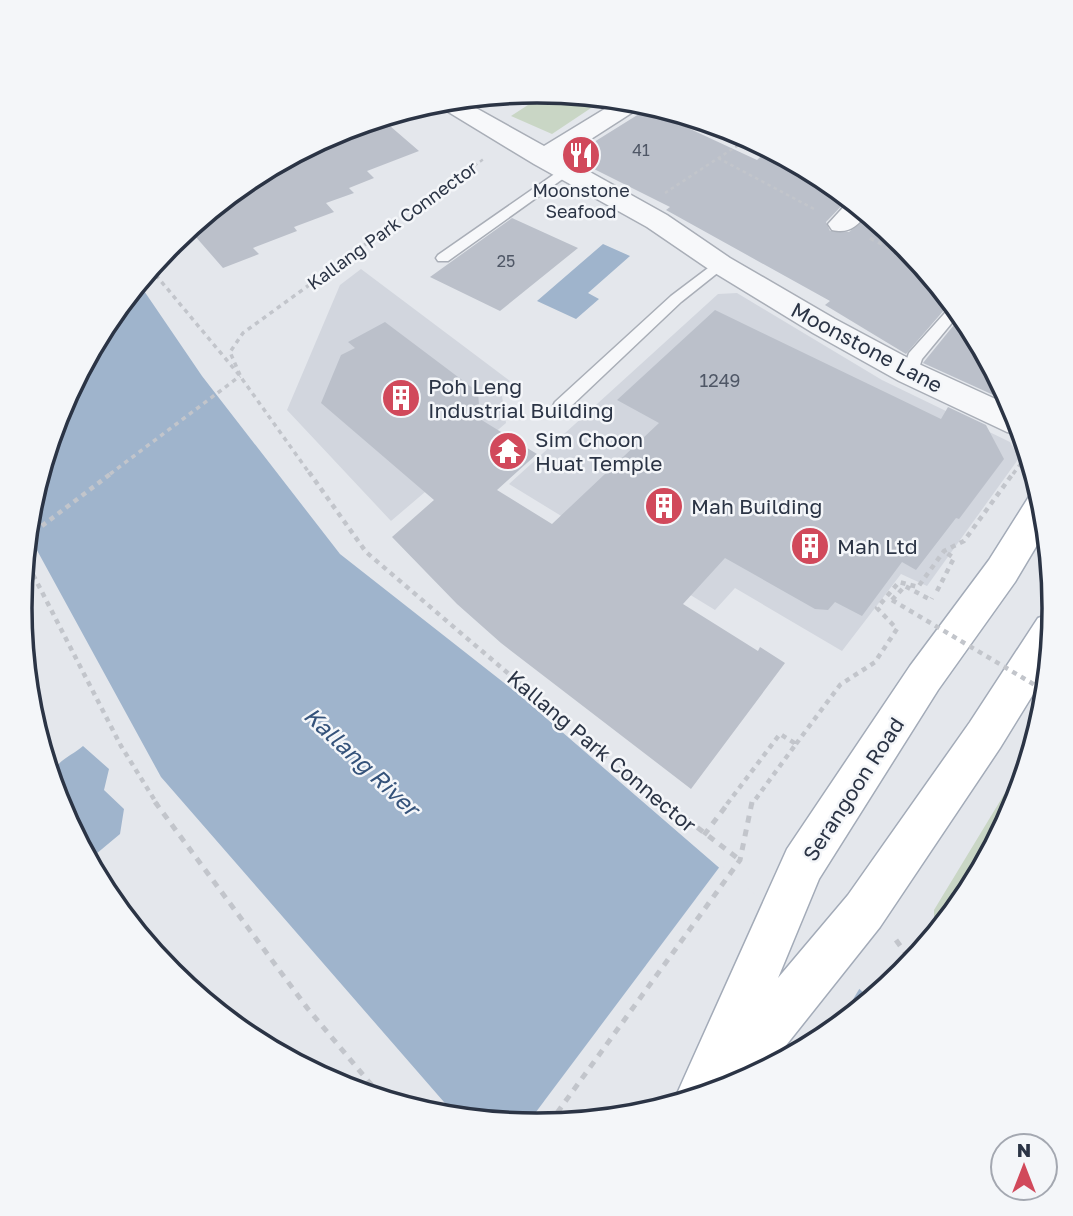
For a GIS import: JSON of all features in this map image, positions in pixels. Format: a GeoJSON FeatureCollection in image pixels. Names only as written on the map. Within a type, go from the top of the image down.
{"type":"FeatureCollection","features":[{"type":"Feature","properties":{"kind":"main road","name":"Serangoon Road"},"geometry":{"type":"LineString","coordinates":[[708,1083],[803,864],[925,678],[1002,571],[1034,520]]}},
{"type":"Feature","properties":{"kind":"main road"},"geometry":{"type":"LineString","coordinates":[[733,1074],[878,923],[985,735],[1039,649]]}},
{"type":"Feature","properties":{"kind":"street","name":"Moonstone Lane"},"geometry":{"type":"LineString","coordinates":[[459,109],[638,210],[720,264],[824,326],[910,373],[1004,417]]}},
{"type":"Feature","properties":{"kind":"street"},"geometry":{"type":"LineString","coordinates":[[554,164],[623,111]]}},
{"type":"Feature","properties":{"kind":"lane"},"geometry":{"type":"LineString","coordinates":[[443,258],[554,164]]}},
{"type":"Feature","properties":{"kind":"lane"},"geometry":{"type":"LineString","coordinates":[[561,406],[676,299],[720,264]]}},
{"type":"Feature","properties":{"kind":"lane"},"geometry":{"type":"LineString","coordinates":[[910,373],[915,357],[949,317]]}},
{"type":"Feature","properties":{"kind":"path","name":"Kallang Park Connector"},"geometry":{"type":"LineString","coordinates":[[240,376],[230,352],[238,338],[511,139]]}},
{"type":"Feature","properties":{"kind":"path"},"geometry":{"type":"LineString","coordinates":[[638,210],[738,145]]}},
{"type":"Feature","properties":{"kind":"path","name":"Kallang Park Connector"},"geometry":{"type":"LineString","coordinates":[[156,276],[240,376],[366,552],[620,769],[704,835],[780,734],[796,744]]}},
{"type":"Feature","properties":{"kind":"path"},"geometry":{"type":"LineString","coordinates":[[38,529],[240,376]]}},
{"type":"Feature","properties":{"kind":"path"},"geometry":{"type":"LineString","coordinates":[[557,1112],[740,860],[752,802],[840,685],[875,662],[897,629],[877,608],[899,582],[918,587],[944,551],[964,541],[1020,464]]}},
{"type":"Feature","properties":{"kind":"path"},"geometry":{"type":"LineString","coordinates":[[944,551],[954,558],[948,574],[931,600],[905,586],[892,600],[1035,685]]}},
{"type":"Feature","properties":{"kind":"path"},"geometry":{"type":"LineString","coordinates":[[33,575],[121,746],[153,799],[308,1009],[372,1085]]}},
{"type":"Feature","properties":{"kind":"path"},"geometry":{"type":"LineString","coordinates":[[704,835],[740,860]]}},
{"type":"Feature","properties":{"kind":"path"},"geometry":{"type":"LineString","coordinates":[[878,923],[905,953]]}},
{"type":"Feature","properties":{"kind":"shaded area"},"geometry":{"type":"Polygon","coordinates":[[[361,269],[510,381],[501,389],[506,423],[391,521],[287,410],[340,285],[361,269]]]}},
{"type":"Feature","properties":{"kind":"shaded area"},"geometry":{"type":"Polygon","coordinates":[[[737,293],[882,380],[1010,442],[1018,456],[927,586],[901,574],[842,651],[735,588],[715,610],[509,484],[718,294],[737,293]]]}},
{"type":"Feature","properties":{"kind":"green space"},"geometry":{"type":"Polygon","coordinates":[[[531,103],[594,106],[552,134],[511,116],[531,103]]]}},
{"type":"Feature","properties":{"kind":"green space"},"geometry":{"type":"Polygon","coordinates":[[[1008,788],[974,861],[934,919],[934,910],[1008,788]]]}},
{"type":"Feature","properties":{"kind":"water"},"geometry":{"type":"Polygon","coordinates":[[[603,244],[630,256],[588,293],[599,299],[576,319],[537,301],[603,244]]]}},
{"type":"Feature","properties":{"kind":"water","name":"Kallang River"},"geometry":{"type":"Polygon","coordinates":[[[144,291],[202,376],[340,554],[517,693],[864,993],[817,1028],[760,1061],[730,1075],[667,1096],[602,1109],[570,1112],[503,1112],[446,1104],[161,777],[35,548],[49,477],[70,415],[99,355],[144,291]]]}},
{"type":"Feature","properties":{"kind":"water"},"geometry":{"type":"Polygon","coordinates":[[[83,746],[109,769],[104,790],[124,809],[120,834],[96,854],[58,770],[57,766],[83,746]]]}},
{"type":"Feature","properties":{"kind":"pier"},"geometry":{"type":"Polygon","coordinates":[[[721,865],[861,986],[851,1003],[817,1028],[730,1075],[667,1096],[635,1103],[602,1109],[535,1113],[721,865]]]}},
{"type":"Feature","properties":{"kind":"building"},"geometry":{"type":"Polygon","coordinates":[[[639,114],[678,124],[757,160],[762,156],[842,205],[826,222],[830,231],[849,232],[862,222],[869,228],[916,275],[944,310],[906,354],[825,305],[830,301],[666,210],[670,207],[570,157],[639,114]]]}},
{"type":"Feature","properties":{"kind":"building"},"geometry":{"type":"Polygon","coordinates":[[[390,126],[419,151],[367,171],[374,178],[349,188],[354,193],[326,203],[334,212],[294,227],[297,231],[253,248],[259,254],[223,268],[195,236],[229,207],[284,171],[343,141],[385,127],[390,126]]]}},
{"type":"Feature","properties":{"kind":"building"},"geometry":{"type":"Polygon","coordinates":[[[512,218],[578,248],[500,311],[430,277],[512,218]]]}},
{"type":"Feature","properties":{"kind":"building"},"geometry":{"type":"Polygon","coordinates":[[[715,310],[941,419],[948,407],[986,425],[1004,459],[916,570],[902,562],[862,616],[835,602],[828,610],[815,609],[725,558],[683,604],[758,651],[760,647],[785,663],[691,789],[501,643],[457,604],[392,537],[434,500],[321,403],[341,355],[355,348],[348,342],[385,322],[478,392],[480,419],[537,454],[497,490],[552,524],[659,423],[617,400],[715,310]]]}},
{"type":"Feature","properties":{"kind":"building"},"geometry":{"type":"Polygon","coordinates":[[[954,325],[994,395],[923,363],[954,325]]]}},
{"type":"Feature","properties":{"kind":"place","name":"Moonstone Seafood"},"geometry":{"type":"Point","coordinates":[581,155]}},
{"type":"Feature","properties":{"kind":"place","name":"Poh Leng Industrial Building"},"geometry":{"type":"Point","coordinates":[401,398]}},
{"type":"Feature","properties":{"kind":"place","name":"Sim Choon Huat Temple"},"geometry":{"type":"Point","coordinates":[508,451]}},
{"type":"Feature","properties":{"kind":"place","name":"Mah Building"},"geometry":{"type":"Point","coordinates":[664,506]}},
{"type":"Feature","properties":{"kind":"place","name":"Mah Ltd"},"geometry":{"type":"Point","coordinates":[810,546]}}]}
